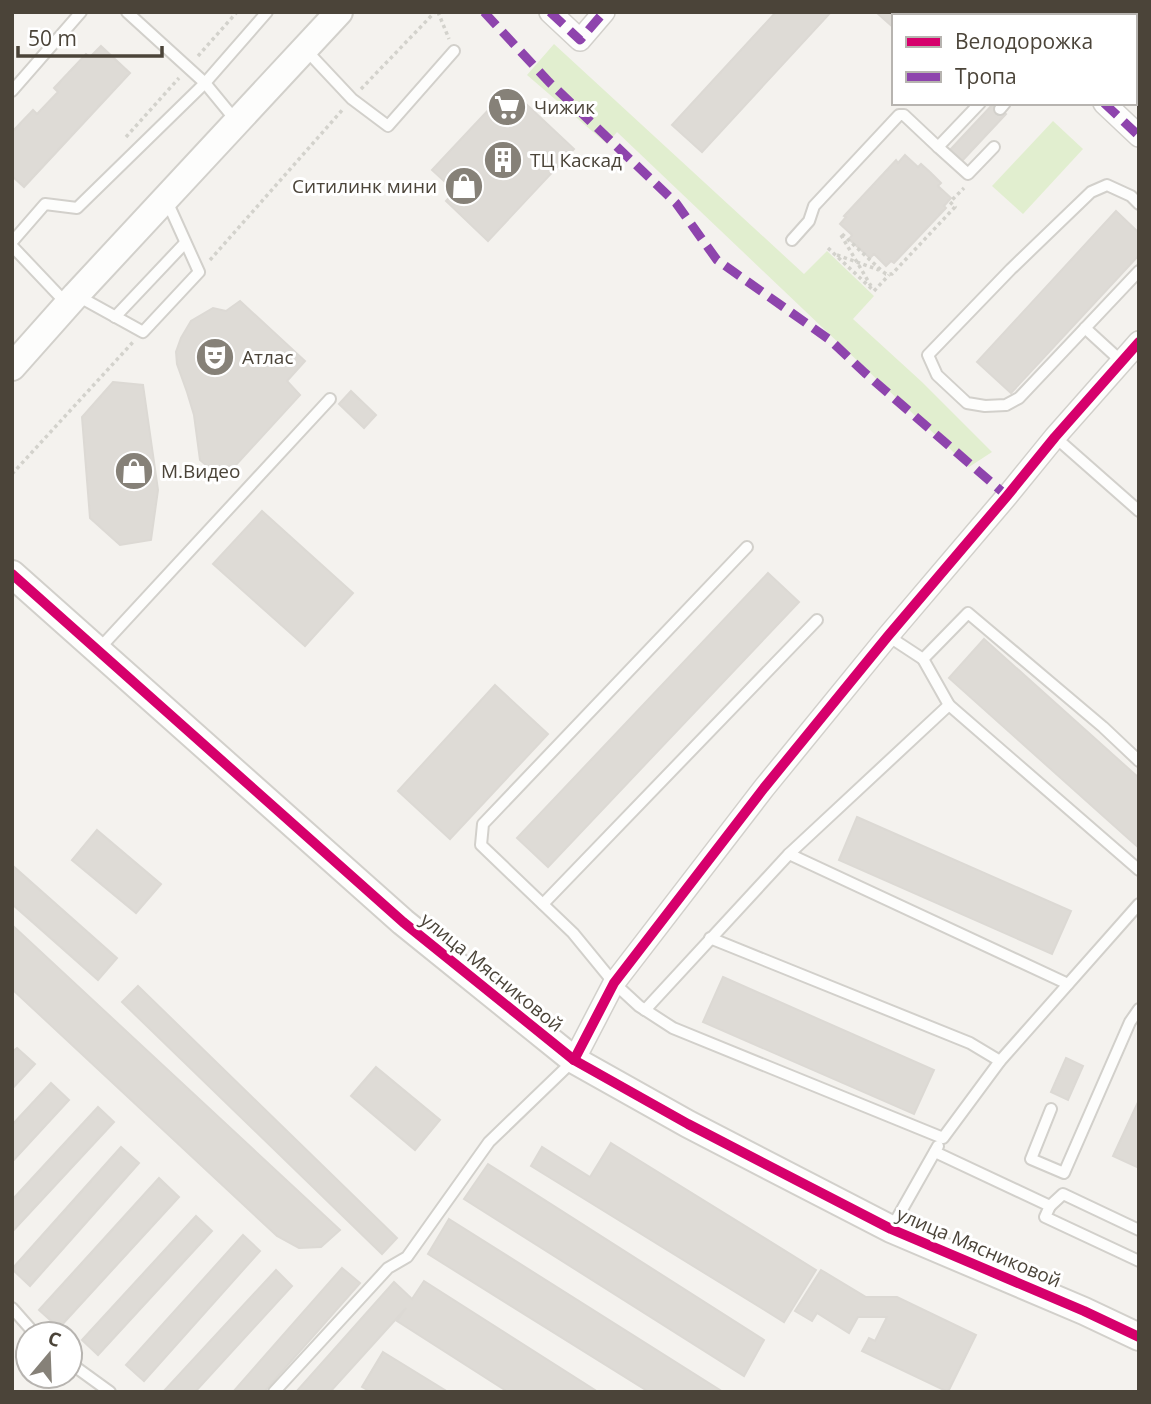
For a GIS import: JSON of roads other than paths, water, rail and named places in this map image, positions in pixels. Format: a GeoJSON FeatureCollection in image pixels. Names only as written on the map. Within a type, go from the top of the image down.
{"type":"FeatureCollection","features":[{"type":"Feature","properties":{"kind":"street"},"geometry":{"type":"LineString","coordinates":[[12,367],[339,12]]}},
{"type":"Feature","properties":{"kind":"street"},"geometry":{"type":"LineString","coordinates":[[550,12],[580,40],[604,12]]}},
{"type":"Feature","properties":{"kind":"street"},"geometry":{"type":"LineString","coordinates":[[1106,105],[1139,136]]}},
{"type":"Feature","properties":{"kind":"street"},"geometry":{"type":"LineString","coordinates":[[574,1060],[614,983],[764,788],[1055,437],[1139,342]]}},
{"type":"Feature","properties":{"kind":"street","name":"улица Мясниковой"},"geometry":{"type":"LineString","coordinates":[[12,574],[403,922],[574,1060],[688,1124],[891,1228],[1139,1337]]}},
{"type":"Feature","properties":{"kind":"lane"},"geometry":{"type":"LineString","coordinates":[[12,91],[81,12]]}},
{"type":"Feature","properties":{"kind":"lane"},"geometry":{"type":"LineString","coordinates":[[127,12],[205,83],[237,122]]}},
{"type":"Feature","properties":{"kind":"lane"},"geometry":{"type":"LineString","coordinates":[[165,198],[199,272],[143,332],[72,299],[12,244],[45,204],[77,208],[205,83],[267,12]]}},
{"type":"Feature","properties":{"kind":"lane"},"geometry":{"type":"LineString","coordinates":[[305,49],[352,99],[388,126],[454,51]]}},
{"type":"Feature","properties":{"kind":"lane"},"geometry":{"type":"LineString","coordinates":[[938,147],[978,105]]}},
{"type":"Feature","properties":{"kind":"lane"},"geometry":{"type":"LineString","coordinates":[[792,240],[809,221],[814,206],[899,115],[904,115],[968,174],[994,147]]}},
{"type":"Feature","properties":{"kind":"lane"},"geometry":{"type":"LineString","coordinates":[[1139,204],[1107,185],[1091,192],[1002,277],[928,355],[937,375],[967,403],[1006,405],[1019,398],[1139,271]]}},
{"type":"Feature","properties":{"kind":"lane"},"geometry":{"type":"LineString","coordinates":[[115,317],[185,243]]}},
{"type":"Feature","properties":{"kind":"lane"},"geometry":{"type":"LineString","coordinates":[[1085,328],[1121,360]]}},
{"type":"Feature","properties":{"kind":"lane"},"geometry":{"type":"LineString","coordinates":[[97,651],[330,398]]}},
{"type":"Feature","properties":{"kind":"lane"},"geometry":{"type":"LineString","coordinates":[[1055,437],[1139,511]]}},
{"type":"Feature","properties":{"kind":"lane"},"geometry":{"type":"LineString","coordinates":[[747,547],[483,824],[481,845],[573,933],[614,983],[645,1010],[673,1028],[943,1138]]}},
{"type":"Feature","properties":{"kind":"lane"},"geometry":{"type":"LineString","coordinates":[[923,659],[968,613],[1103,727],[1139,761]]}},
{"type":"Feature","properties":{"kind":"lane"},"geometry":{"type":"LineString","coordinates":[[543,904],[817,620]]}},
{"type":"Feature","properties":{"kind":"lane"},"geometry":{"type":"LineString","coordinates":[[888,636],[923,659],[949,705],[1139,870]]}},
{"type":"Feature","properties":{"kind":"lane"},"geometry":{"type":"LineString","coordinates":[[645,1010],[789,854],[949,705]]}},
{"type":"Feature","properties":{"kind":"lane"},"geometry":{"type":"LineString","coordinates":[[789,854],[1068,984]]}},
{"type":"Feature","properties":{"kind":"lane"},"geometry":{"type":"LineString","coordinates":[[891,1228],[943,1138],[1000,1061],[1139,904]]}},
{"type":"Feature","properties":{"kind":"lane"},"geometry":{"type":"LineString","coordinates":[[710,938],[970,1043],[1000,1061]]}},
{"type":"Feature","properties":{"kind":"lane"},"geometry":{"type":"LineString","coordinates":[[1051,1109],[1031,1159],[1064,1173],[1130,1022],[1139,1009]]}},
{"type":"Feature","properties":{"kind":"lane"},"geometry":{"type":"LineString","coordinates":[[274,1392],[388,1268],[407,1256],[489,1142],[574,1060]]}},
{"type":"Feature","properties":{"kind":"lane"},"geometry":{"type":"LineString","coordinates":[[935,1152],[1050,1206]]}},
{"type":"Feature","properties":{"kind":"lane"},"geometry":{"type":"LineString","coordinates":[[1139,1230],[1063,1194],[1050,1206],[1045,1217],[1139,1261]]}},
{"type":"Feature","properties":{"kind":"lane"},"geometry":{"type":"LineString","coordinates":[[84,1373],[110,1392]]}},
{"type":"Feature","properties":{"kind":"place","name":"Чижик"},"geometry":{"type":"Point","coordinates":[507,107]}},
{"type":"Feature","properties":{"kind":"place","name":"ТЦ Каскад"},"geometry":{"type":"Point","coordinates":[503,160]}},
{"type":"Feature","properties":{"kind":"place","name":"Ситилинк мини"},"geometry":{"type":"Point","coordinates":[464,186]}},
{"type":"Feature","properties":{"kind":"place","name":"Атлас"},"geometry":{"type":"Point","coordinates":[215,357]}},
{"type":"Feature","properties":{"kind":"place","name":"М.Видео"},"geometry":{"type":"Point","coordinates":[134,471]}}]}
